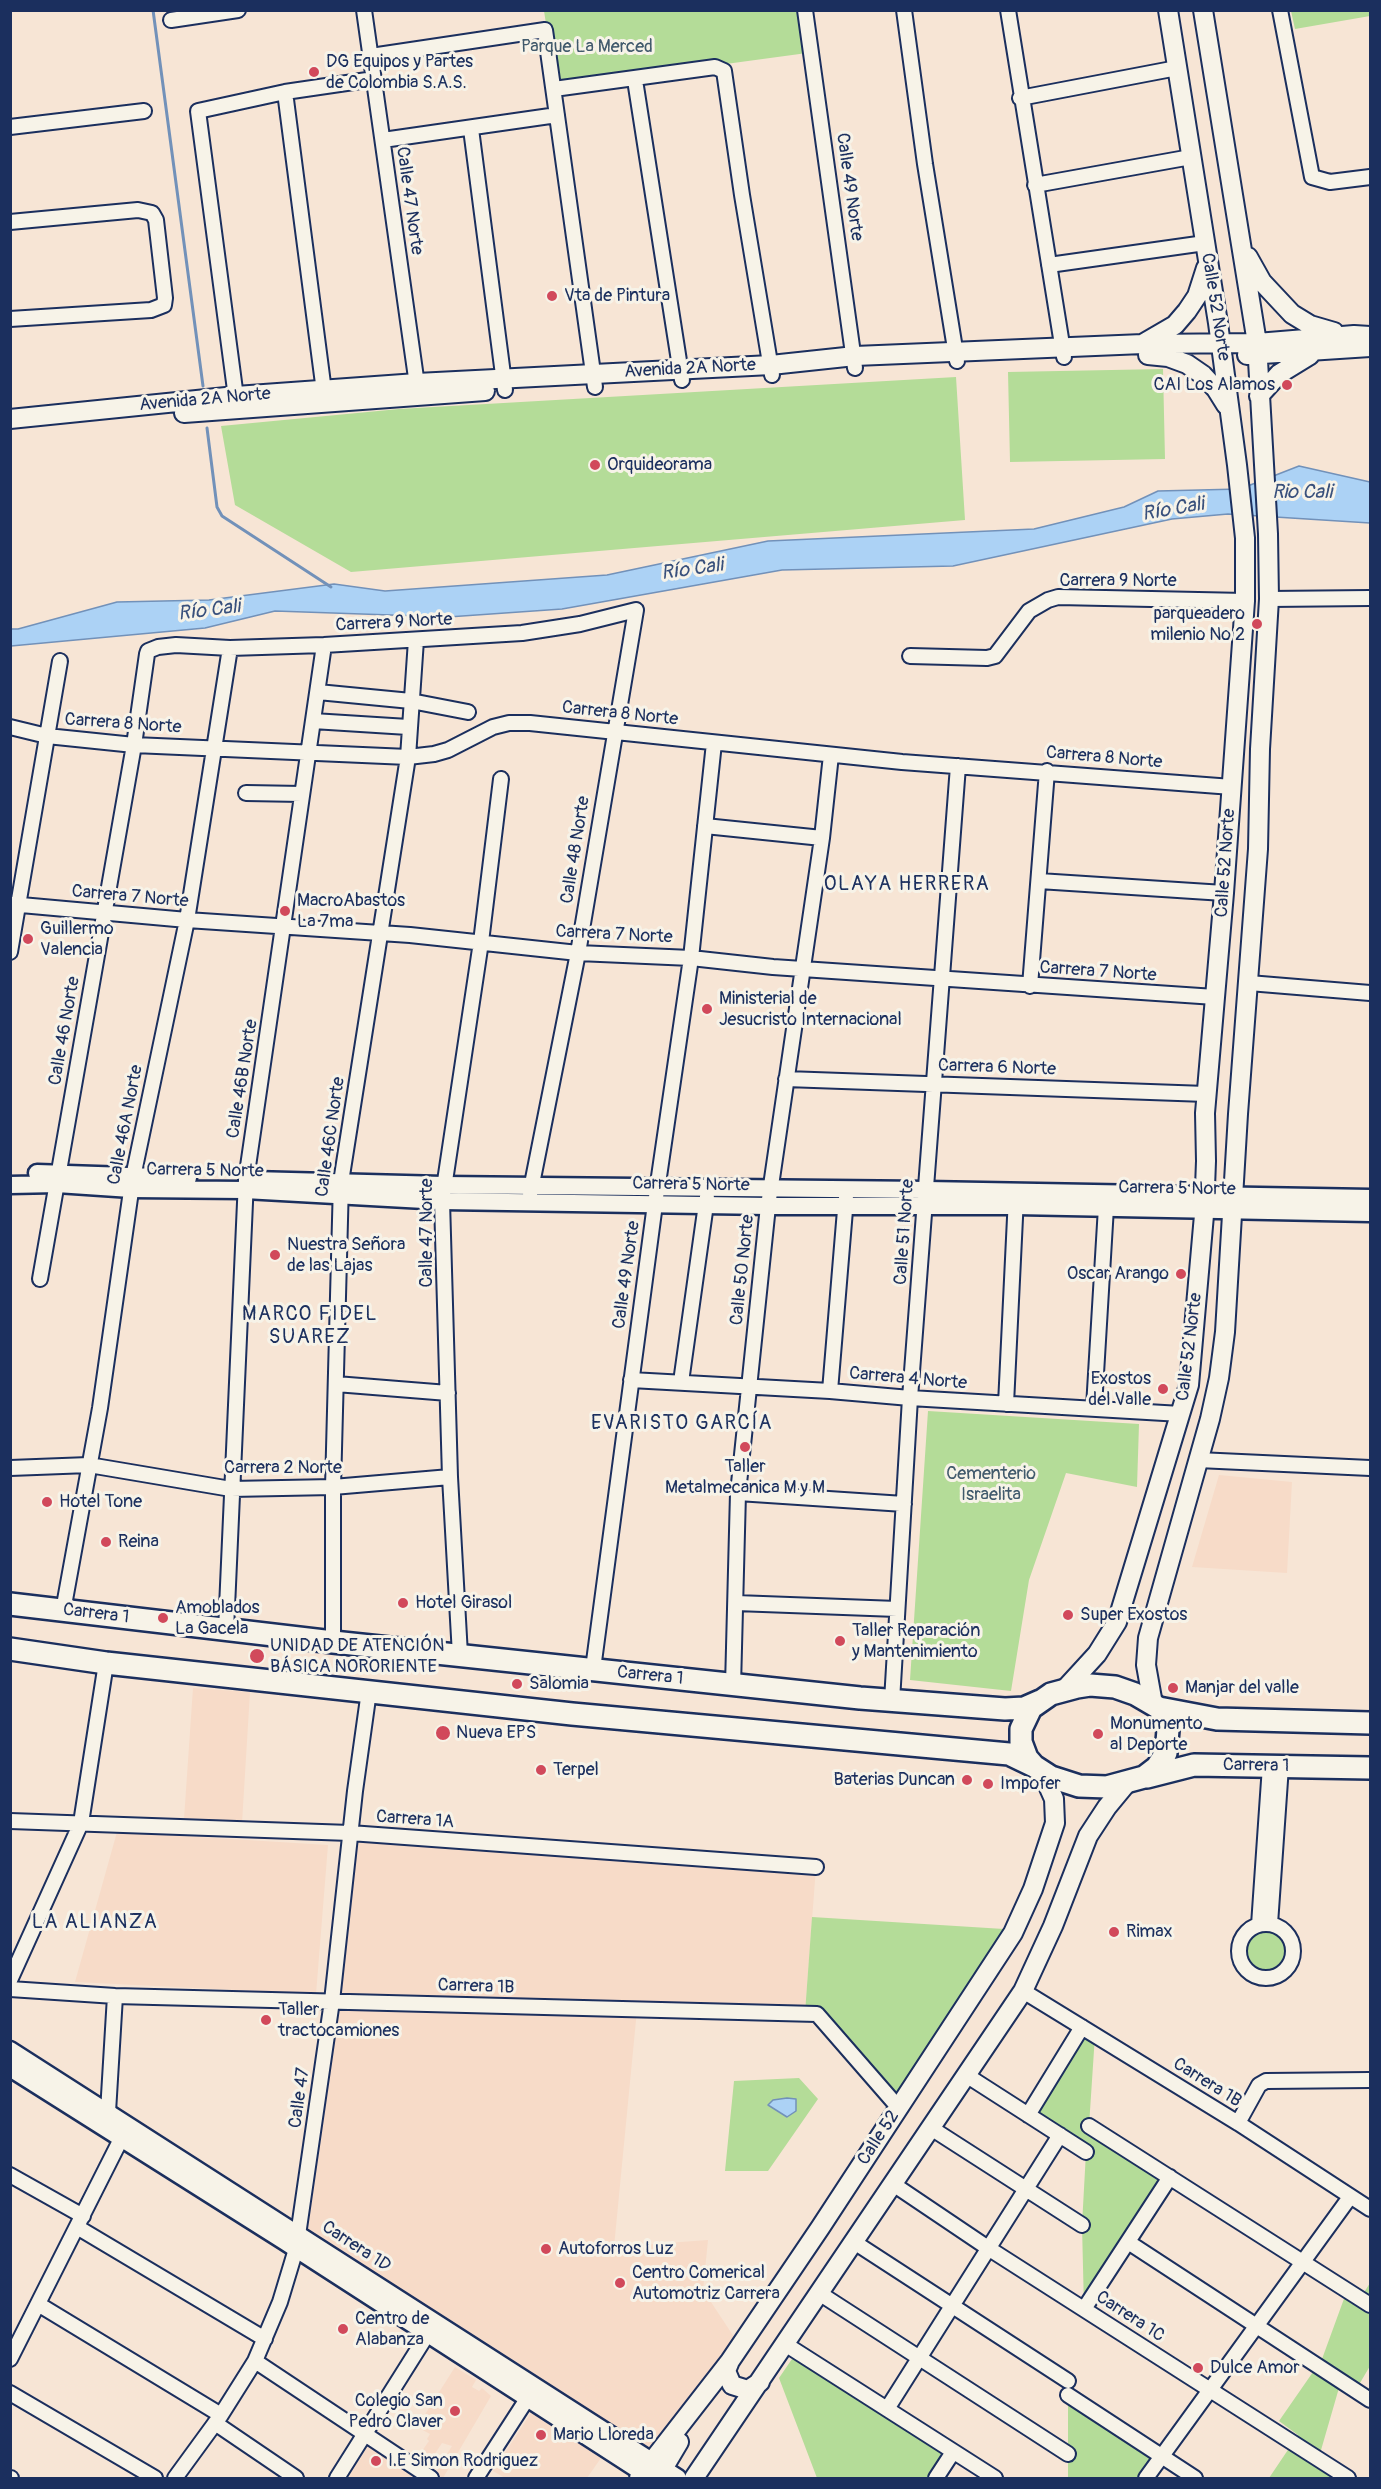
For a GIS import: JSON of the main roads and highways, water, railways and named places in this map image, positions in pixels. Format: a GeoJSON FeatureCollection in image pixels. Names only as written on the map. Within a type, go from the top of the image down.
{"type":"FeatureCollection","features":[{"type":"Feature","properties":{"kind":"main road","name":"Calle 52 Norte"},"geometry":{"type":"LineString","coordinates":[[1156,1706],[1146,1665],[1148,1638],[1219,1378],[1225,1332],[1230,1247],[1206,1161],[1205,1113],[1245,601],[1245,537],[1237,465],[1218,323],[1168,10]]}},
{"type":"Feature","properties":{"kind":"main road","name":"Calle 52 Norte"},"geometry":{"type":"LineString","coordinates":[[1064,1690],[1097,1654],[1117,1622],[1181,1414],[1189,1385],[1194,1323],[1238,1114],[1258,849],[1261,726],[1269,599],[1268,534],[1253,321],[1203,10]]}},
{"type":"Feature","properties":{"kind":"main road"},"geometry":{"type":"LineString","coordinates":[[1238,222],[1251,263],[1276,299],[1310,325],[1329,331],[1362,335]]}},
{"type":"Feature","properties":{"kind":"main road"},"geometry":{"type":"LineString","coordinates":[[1206,252],[1204,279],[1187,311],[1146,350],[1187,364],[1203,375],[1216,389],[1225,404],[1231,422]]}},
{"type":"Feature","properties":{"kind":"main road"},"geometry":{"type":"LineString","coordinates":[[1218,323],[1227,331],[1239,332],[1250,326],[1253,321]]}},
{"type":"Feature","properties":{"kind":"main road","name":"Avenida 2A Norte"},"geometry":{"type":"LineString","coordinates":[[1254,351],[1362,335]]}},
{"type":"Feature","properties":{"kind":"main road","name":"Avenida 2A Norte"},"geometry":{"type":"LineString","coordinates":[[10,419],[418,389],[595,381],[956,356],[1146,350],[1317,352],[1351,347],[1371,347]]}},
{"type":"Feature","properties":{"kind":"main road"},"geometry":{"type":"LineString","coordinates":[[1260,404],[1268,384],[1291,365],[1317,352]]}},
{"type":"Feature","properties":{"kind":"main road","name":"Avenida 2A Norte"},"geometry":{"type":"LineString","coordinates":[[10,428],[237,402]]}},
{"type":"Feature","properties":{"kind":"main road"},"geometry":{"type":"LineString","coordinates":[[1235,722],[1242,715],[1249,715],[1256,717],[1261,726]]}},
{"type":"Feature","properties":{"kind":"main road"},"geometry":{"type":"LineString","coordinates":[[1205,1113],[1209,1125],[1222,1130],[1231,1126],[1238,1114]]}},
{"type":"Feature","properties":{"kind":"main road"},"geometry":{"type":"LineString","coordinates":[[1194,1323],[1199,1310],[1206,1305],[1214,1305],[1223,1313],[1225,1332]]}},
{"type":"Feature","properties":{"kind":"main road","name":"Carrera 1"},"geometry":{"type":"LineString","coordinates":[[10,1604],[733,1686],[892,1701],[1005,1708],[1024,1707],[1040,1701]]}},
{"type":"Feature","properties":{"kind":"main road"},"geometry":{"type":"LineString","coordinates":[[10,1649],[106,1663],[795,1736],[1009,1754],[1079,1786],[1107,1787],[1135,1781],[1162,1761],[1168,1746],[1168,1730],[1156,1706]]}},
{"type":"Feature","properties":{"kind":"main road"},"geometry":{"type":"LineString","coordinates":[[1038,1769],[1023,1748],[1021,1730],[1028,1713],[1040,1701],[1064,1690],[1090,1685],[1115,1687],[1135,1694],[1156,1706],[1217,1719],[1371,1723]]}},
{"type":"Feature","properties":{"kind":"main road","name":"Carrera 1"},"geometry":{"type":"LineString","coordinates":[[1135,1781],[1194,1765],[1371,1768]]}},
{"type":"Feature","properties":{"kind":"main road","name":"Calle 52"},"geometry":{"type":"LineString","coordinates":[[656,2474],[1000,1956],[1013,1933],[1033,1890],[1056,1823],[1054,1799],[1038,1769]]}},
{"type":"Feature","properties":{"kind":"main road","name":"Calle 52"},"geometry":{"type":"LineString","coordinates":[[694,2478],[1023,1990],[1053,1926],[1088,1836],[1107,1807],[1135,1781]]}},
{"type":"Feature","properties":{"kind":"main road"},"geometry":{"type":"LineString","coordinates":[[730,2361],[727,2376],[737,2388],[753,2388],[760,2381]]}},
{"type":"Feature","properties":{"kind":"water","name":"Rio Cali"},"geometry":{"type":"Polygon","coordinates":[[[1299,466],[1370,482],[1370,523],[1228,514],[1172,519],[953,566],[782,570],[562,609],[448,617],[275,611],[205,628],[11,646],[10,629],[18,629],[117,602],[209,600],[334,584],[385,591],[607,575],[768,541],[1034,529],[1124,507],[1158,491],[1240,489],[1299,466]]]}},
{"type":"Feature","properties":{"kind":"water"},"geometry":{"type":"Polygon","coordinates":[[[796,2099],[796,2111],[787,2117],[768,2105],[773,2100],[796,2099]]]}},
{"type":"Feature","properties":{"kind":"waterway"},"geometry":{"type":"LineString","coordinates":[[153,10],[203,386]]}},
{"type":"Feature","properties":{"kind":"waterway"},"geometry":{"type":"LineString","coordinates":[[207,428],[217,507],[222,516],[331,587]]}},
{"type":"Feature","properties":{"kind":"place","name":"DG Equipos y Partes de Colombia S.A.S."},"geometry":{"type":"Point","coordinates":[314,72]}},
{"type":"Feature","properties":{"kind":"place","name":"Vta de Pintura"},"geometry":{"type":"Point","coordinates":[552,296]}},
{"type":"Feature","properties":{"kind":"place","name":"CAI Los Alamos"},"geometry":{"type":"Point","coordinates":[1287,385]}},
{"type":"Feature","properties":{"kind":"place","name":"Orquideorama"},"geometry":{"type":"Point","coordinates":[595,465]}},
{"type":"Feature","properties":{"kind":"place","name":"parqueadero milenio No 2"},"geometry":{"type":"Point","coordinates":[1257,624]}},
{"type":"Feature","properties":{"kind":"place","name":"MacroAbastos La 7ma"},"geometry":{"type":"Point","coordinates":[285,911]}},
{"type":"Feature","properties":{"kind":"place","name":"Guillermo Valencia"},"geometry":{"type":"Point","coordinates":[28,939]}},
{"type":"Feature","properties":{"kind":"place","name":"Ministerial de Jesucristo Internacional"},"geometry":{"type":"Point","coordinates":[707,1009]}},
{"type":"Feature","properties":{"kind":"place","name":"Nuestra Señora de las Lajas"},"geometry":{"type":"Point","coordinates":[275,1255]}},
{"type":"Feature","properties":{"kind":"place","name":"Oscar Arango"},"geometry":{"type":"Point","coordinates":[1181,1274]}},
{"type":"Feature","properties":{"kind":"place","name":"Exostos del Valle"},"geometry":{"type":"Point","coordinates":[1163,1389]}},
{"type":"Feature","properties":{"kind":"place","name":"Taller Metalmecanica M y M"},"geometry":{"type":"Point","coordinates":[745,1447]}},
{"type":"Feature","properties":{"kind":"place","name":"Hotel Tone"},"geometry":{"type":"Point","coordinates":[47,1502]}},
{"type":"Feature","properties":{"kind":"place","name":"Reina"},"geometry":{"type":"Point","coordinates":[106,1542]}},
{"type":"Feature","properties":{"kind":"place","name":"Hotel Girasol"},"geometry":{"type":"Point","coordinates":[403,1603]}},
{"type":"Feature","properties":{"kind":"place","name":"Super Exostos"},"geometry":{"type":"Point","coordinates":[1068,1615]}},
{"type":"Feature","properties":{"kind":"place","name":"Amoblados La Gacela"},"geometry":{"type":"Point","coordinates":[163,1618]}},
{"type":"Feature","properties":{"kind":"place","name":"Taller Reparación y Mantenimiento"},"geometry":{"type":"Point","coordinates":[840,1641]}},
{"type":"Feature","properties":{"kind":"place","name":"UNIDAD DE ATENCIÓN BÁSICA NORORIENTE"},"geometry":{"type":"Point","coordinates":[257,1656]}},
{"type":"Feature","properties":{"kind":"place","name":"Salomia"},"geometry":{"type":"Point","coordinates":[517,1684]}},
{"type":"Feature","properties":{"kind":"place","name":"Manjar del valle"},"geometry":{"type":"Point","coordinates":[1173,1688]}},
{"type":"Feature","properties":{"kind":"place","name":"Nueva EPS"},"geometry":{"type":"Point","coordinates":[443,1733]}},
{"type":"Feature","properties":{"kind":"place","name":"Monumento al Deporte"},"geometry":{"type":"Point","coordinates":[1098,1734]}},
{"type":"Feature","properties":{"kind":"place","name":"Terpel"},"geometry":{"type":"Point","coordinates":[541,1770]}},
{"type":"Feature","properties":{"kind":"place","name":"Baterias Duncan"},"geometry":{"type":"Point","coordinates":[967,1780]}},
{"type":"Feature","properties":{"kind":"place","name":"Impofer"},"geometry":{"type":"Point","coordinates":[988,1784]}},
{"type":"Feature","properties":{"kind":"place","name":"Rimax"},"geometry":{"type":"Point","coordinates":[1114,1932]}},
{"type":"Feature","properties":{"kind":"place","name":"Taller tractocamiones"},"geometry":{"type":"Point","coordinates":[266,2020]}},
{"type":"Feature","properties":{"kind":"place","name":"Autoforros Luz"},"geometry":{"type":"Point","coordinates":[546,2249]}},
{"type":"Feature","properties":{"kind":"place","name":"Centro Comerical Automotriz Carrera"},"geometry":{"type":"Point","coordinates":[620,2283]}},
{"type":"Feature","properties":{"kind":"place","name":"Centro de Alabanza"},"geometry":{"type":"Point","coordinates":[343,2329]}},
{"type":"Feature","properties":{"kind":"place","name":"Dulce Amor"},"geometry":{"type":"Point","coordinates":[1198,2368]}},
{"type":"Feature","properties":{"kind":"place","name":"Colegio San Pedro Claver"},"geometry":{"type":"Point","coordinates":[455,2411]}},
{"type":"Feature","properties":{"kind":"place","name":"Mario Lloreda"},"geometry":{"type":"Point","coordinates":[541,2435]}},
{"type":"Feature","properties":{"kind":"place","name":"I.E Simon Rodriguez"},"geometry":{"type":"Point","coordinates":[376,2461]}},
{"type":"Feature","properties":{"kind":"district","name":"OLAYA HERRERA"},"geometry":{"type":"Point","coordinates":[907,885]}},
{"type":"Feature","properties":{"kind":"district","name":"MARCO FIDEL SUAREZ"},"geometry":{"type":"Point","coordinates":[310,1326]}},
{"type":"Feature","properties":{"kind":"district","name":"EVARISTO GARCÍA"},"geometry":{"type":"Point","coordinates":[682,1424]}},
{"type":"Feature","properties":{"kind":"district","name":"LA ALIANZA"},"geometry":{"type":"Point","coordinates":[95,1923]}},
{"type":"Feature","properties":{"kind":"park label","name":"Parque La Merced"},"geometry":{"type":"Point","coordinates":[587,47]}},
{"type":"Feature","properties":{"kind":"park label","name":"Cementerio Israelita"},"geometry":{"type":"Point","coordinates":[991,1484]}},
{"type":"Feature","properties":{"kind":"water label","name":"Río Cali"},"geometry":{"type":"Point","coordinates":[1173,510]}},
{"type":"Feature","properties":{"kind":"water label","name":"Río Cali"},"geometry":{"type":"Point","coordinates":[692,570]}},
{"type":"Feature","properties":{"kind":"water label","name":"Río Cali"},"geometry":{"type":"Point","coordinates":[209,611]}}]}
